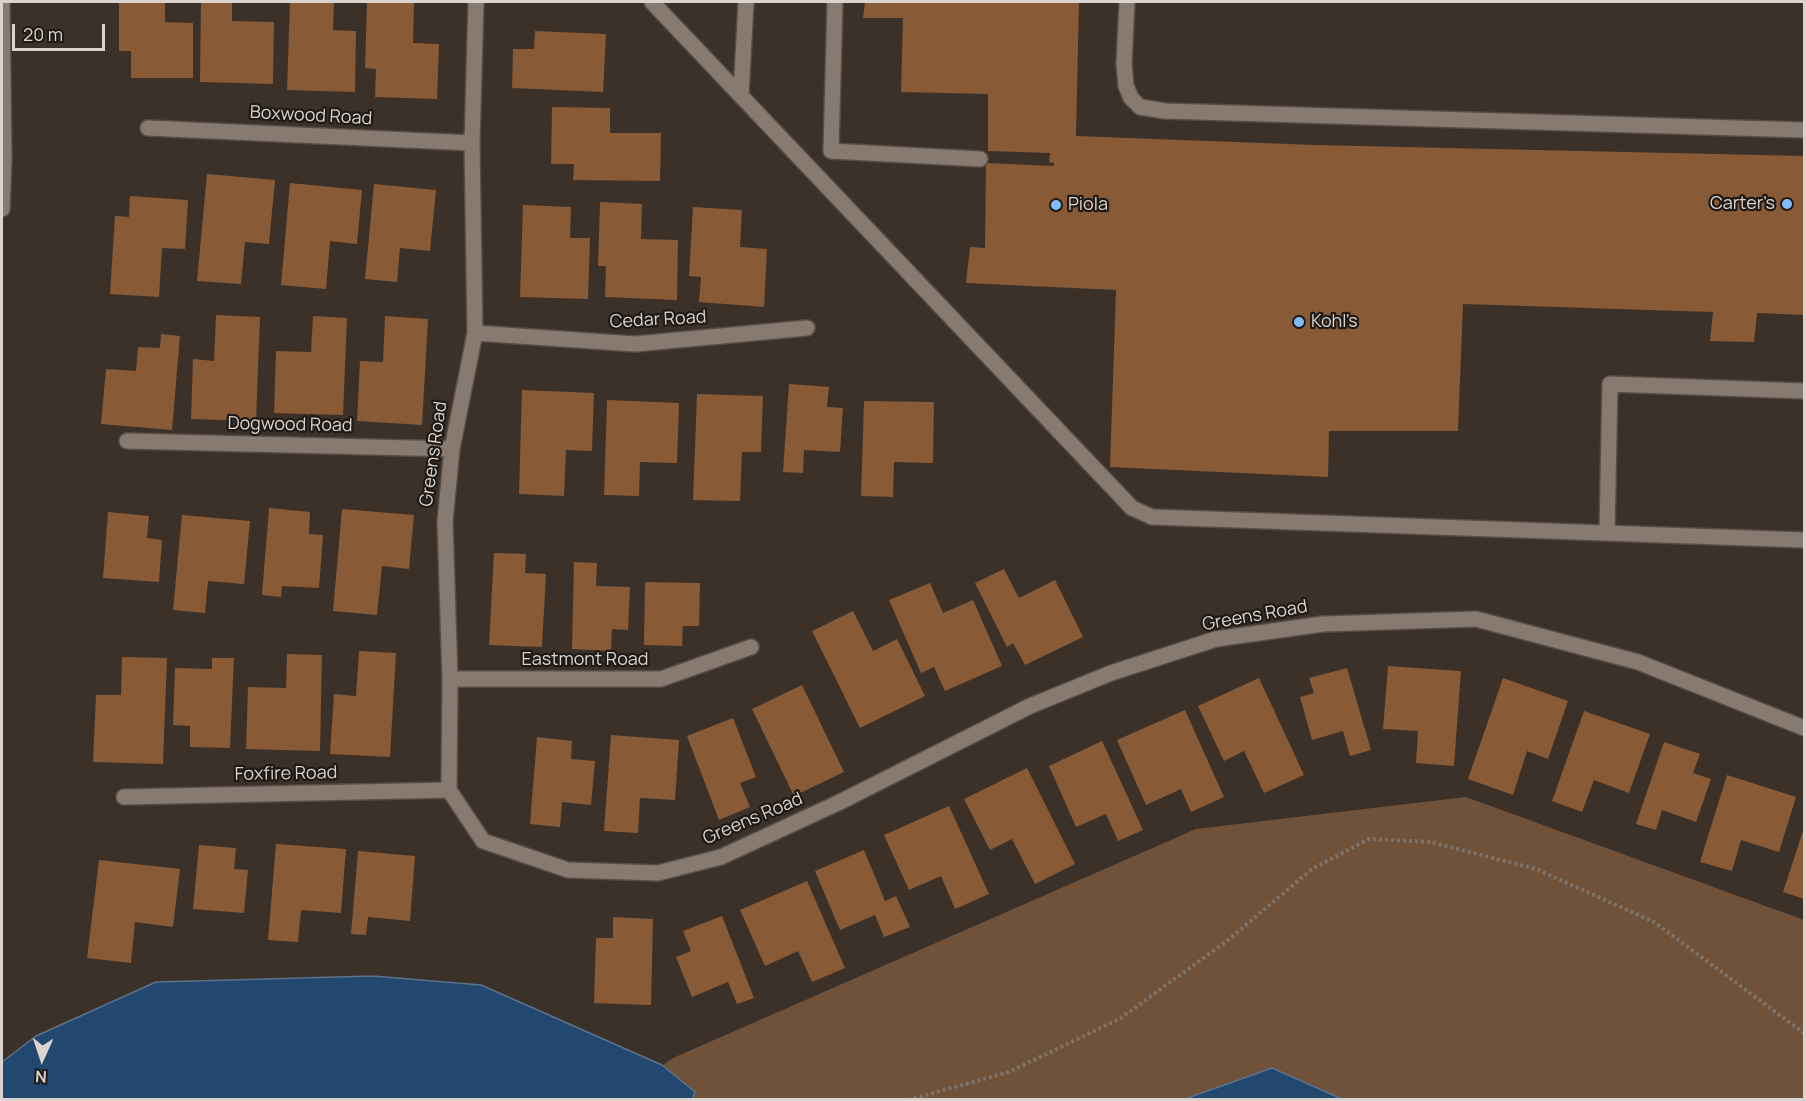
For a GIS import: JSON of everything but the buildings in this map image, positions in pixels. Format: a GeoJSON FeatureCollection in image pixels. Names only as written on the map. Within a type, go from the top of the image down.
{"type":"FeatureCollection","features":[{"type":"Feature","properties":{"kind":"street","name":"Greens Road"},"geometry":{"type":"LineString","coordinates":[[476,2],[472,143],[475,333],[452,449],[445,521],[450,680],[449,790],[483,841],[568,870],[658,873],[721,857],[840,802],[1030,706],[1111,673],[1216,639],[1323,624],[1476,620],[1638,662],[1804,728]]}},
{"type":"Feature","properties":{"kind":"street"},"geometry":{"type":"LineString","coordinates":[[652,2],[1132,508],[1152,517],[1804,540]]}},
{"type":"Feature","properties":{"kind":"street"},"geometry":{"type":"LineString","coordinates":[[741,95],[746,2]]}},
{"type":"Feature","properties":{"kind":"street"},"geometry":{"type":"LineString","coordinates":[[813,171],[831,151],[835,2]]}},
{"type":"Feature","properties":{"kind":"street"},"geometry":{"type":"LineString","coordinates":[[1127,2],[1124,64],[1126,86],[1131,98],[1140,107],[1165,111],[1804,130]]}},
{"type":"Feature","properties":{"kind":"street"},"geometry":{"type":"LineString","coordinates":[[2,5],[4,159],[2,209]]}},
{"type":"Feature","properties":{"kind":"street","name":"Boxwood Road"},"geometry":{"type":"LineString","coordinates":[[148,128],[472,143]]}},
{"type":"Feature","properties":{"kind":"street"},"geometry":{"type":"LineString","coordinates":[[831,151],[980,159]]}},
{"type":"Feature","properties":{"kind":"street","name":"Cedar Road"},"geometry":{"type":"LineString","coordinates":[[475,333],[635,344],[807,327]]}},
{"type":"Feature","properties":{"kind":"street"},"geometry":{"type":"LineString","coordinates":[[1607,533],[1610,384],[1804,391]]}},
{"type":"Feature","properties":{"kind":"street","name":"Dogwood Road"},"geometry":{"type":"LineString","coordinates":[[127,441],[452,449]]}},
{"type":"Feature","properties":{"kind":"street","name":"Eastmont Road"},"geometry":{"type":"LineString","coordinates":[[450,680],[661,679],[751,647]]}},
{"type":"Feature","properties":{"kind":"street","name":"Foxfire Road"},"geometry":{"type":"LineString","coordinates":[[124,797],[449,790]]}},
{"type":"Feature","properties":{"kind":"path"},"geometry":{"type":"LineString","coordinates":[[908,1100],[1009,1072],[1121,1018],[1227,941],[1312,869],[1369,839],[1430,842],[1536,869],[1654,922],[1804,1033]]}},
{"type":"Feature","properties":{"kind":"shaded area"},"geometry":{"type":"Polygon","coordinates":[[[1466,797],[1804,920],[1804,1099],[2,1100],[2,1062],[36,1036],[156,982],[373,976],[481,985],[663,1065],[673,1058],[1196,829],[1466,797]]]}},
{"type":"Feature","properties":{"kind":"water"},"geometry":{"type":"Polygon","coordinates":[[[373,976],[481,985],[662,1065],[695,1092],[692,1100],[2,1099],[2,1062],[36,1036],[156,982],[373,976]]]}},
{"type":"Feature","properties":{"kind":"water"},"geometry":{"type":"Polygon","coordinates":[[[1272,1068],[1342,1099],[1185,1099],[1272,1068]]]}},
{"type":"Feature","properties":{"kind":"place","name":"Carter's"},"geometry":{"type":"Point","coordinates":[1787,204]}},
{"type":"Feature","properties":{"kind":"place","name":"Piola"},"geometry":{"type":"Point","coordinates":[1056,205]}},
{"type":"Feature","properties":{"kind":"place","name":"Kohl's"},"geometry":{"type":"Point","coordinates":[1299,322]}}]}
